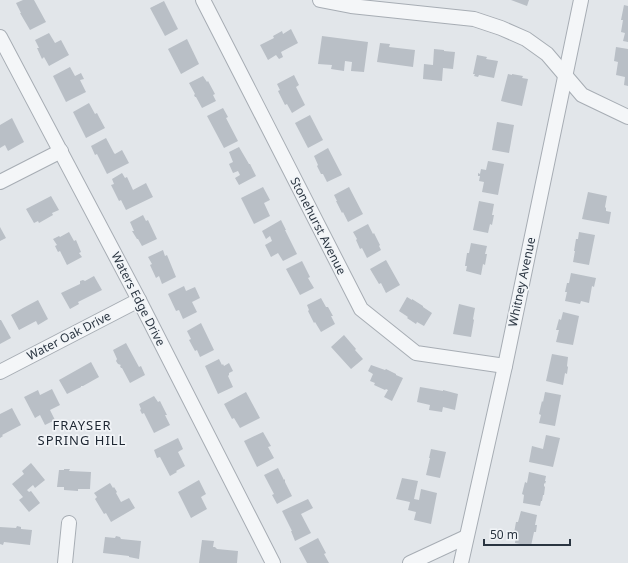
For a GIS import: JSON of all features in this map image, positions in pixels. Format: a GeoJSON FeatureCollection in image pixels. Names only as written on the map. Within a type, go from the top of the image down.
{"type":"FeatureCollection","features":[{"type":"Feature","properties":{"kind":"street","name":"Stonehurst Avenue"},"geometry":{"type":"LineString","coordinates":[[203,0],[361,309],[416,353],[505,366]]}},
{"type":"Feature","properties":{"kind":"street"},"geometry":{"type":"LineString","coordinates":[[320,0],[351,6],[474,19],[501,28],[526,39],[547,54],[582,95],[628,117]]}},
{"type":"Feature","properties":{"kind":"street","name":"Whitney Avenue"},"geometry":{"type":"LineString","coordinates":[[461,563],[505,366],[582,0]]}},
{"type":"Feature","properties":{"kind":"street","name":"Waters Edge Drive"},"geometry":{"type":"LineString","coordinates":[[0,37],[61,151],[273,563]]}},
{"type":"Feature","properties":{"kind":"street"},"geometry":{"type":"LineString","coordinates":[[0,182],[61,151]]}},
{"type":"Feature","properties":{"kind":"street","name":"Water Oak Drive"},"geometry":{"type":"LineString","coordinates":[[0,372],[138,300]]}},
{"type":"Feature","properties":{"kind":"street"},"geometry":{"type":"LineString","coordinates":[[65,563],[69,523]]}},
{"type":"Feature","properties":{"kind":"street"},"geometry":{"type":"LineString","coordinates":[[410,563],[466,537]]}},
{"type":"Feature","properties":{"kind":"building"},"geometry":{"type":"Polygon","coordinates":[[[23,0],[34,0],[46,22],[30,30],[16,3],[23,0]]]}},
{"type":"Feature","properties":{"kind":"building"},"geometry":{"type":"Polygon","coordinates":[[[511,0],[529,0],[527,6],[511,0]]]}},
{"type":"Feature","properties":{"kind":"building"},"geometry":{"type":"Polygon","coordinates":[[[164,1],[178,29],[165,36],[150,8],[164,1]]]}},
{"type":"Feature","properties":{"kind":"building"},"geometry":{"type":"Polygon","coordinates":[[[624,5],[628,6],[628,42],[623,41],[625,33],[621,32],[623,20],[621,20],[624,5]]]}},
{"type":"Feature","properties":{"kind":"building"},"geometry":{"type":"Polygon","coordinates":[[[291,29],[298,43],[281,52],[283,57],[279,59],[276,55],[268,60],[260,45],[274,38],[273,36],[282,31],[283,34],[291,29]]]}},
{"type":"Feature","properties":{"kind":"building"},"geometry":{"type":"Polygon","coordinates":[[[49,33],[55,43],[61,40],[69,55],[49,66],[44,57],[42,59],[35,40],[49,33]]]}},
{"type":"Feature","properties":{"kind":"building"},"geometry":{"type":"Polygon","coordinates":[[[322,36],[368,42],[364,72],[351,71],[352,62],[345,61],[344,71],[331,69],[332,65],[318,64],[322,36]]]}},
{"type":"Feature","properties":{"kind":"building"},"geometry":{"type":"Polygon","coordinates":[[[187,39],[199,64],[181,74],[168,49],[187,39]]]}},
{"type":"Feature","properties":{"kind":"building"},"geometry":{"type":"Polygon","coordinates":[[[380,43],[390,44],[389,47],[415,50],[413,67],[377,62],[380,43]]]}},
{"type":"Feature","properties":{"kind":"building"},"geometry":{"type":"Polygon","coordinates":[[[616,47],[628,49],[628,86],[624,85],[625,77],[616,75],[618,62],[614,61],[616,47]]]}},
{"type":"Feature","properties":{"kind":"building"},"geometry":{"type":"Polygon","coordinates":[[[434,49],[455,52],[453,69],[443,68],[442,81],[423,79],[424,64],[433,65],[434,49]]]}},
{"type":"Feature","properties":{"kind":"building"},"geometry":{"type":"Polygon","coordinates":[[[477,55],[487,57],[486,59],[498,61],[494,78],[479,75],[478,77],[474,76],[475,74],[473,74],[477,55]]]}},
{"type":"Feature","properties":{"kind":"building"},"geometry":{"type":"Polygon","coordinates":[[[70,67],[75,76],[81,73],[84,79],[80,80],[86,92],[66,102],[53,76],[70,67]]]}},
{"type":"Feature","properties":{"kind":"building"},"geometry":{"type":"Polygon","coordinates":[[[508,74],[523,76],[522,78],[528,79],[522,106],[501,101],[508,74]]]}},
{"type":"Feature","properties":{"kind":"building"},"geometry":{"type":"Polygon","coordinates":[[[294,75],[299,85],[296,87],[305,105],[292,113],[287,104],[285,105],[278,91],[280,90],[277,84],[294,75]]]}},
{"type":"Feature","properties":{"kind":"building"},"geometry":{"type":"Polygon","coordinates":[[[203,76],[207,82],[208,81],[215,94],[213,95],[216,101],[202,108],[189,83],[203,76]]]}},
{"type":"Feature","properties":{"kind":"building"},"geometry":{"type":"Polygon","coordinates":[[[89,103],[95,114],[97,113],[105,128],[86,138],[73,112],[89,103]]]}},
{"type":"Feature","properties":{"kind":"building"},"geometry":{"type":"Polygon","coordinates":[[[223,108],[228,117],[226,118],[238,141],[224,148],[207,116],[223,108]]]}},
{"type":"Feature","properties":{"kind":"building"},"geometry":{"type":"Polygon","coordinates":[[[310,115],[323,140],[308,148],[295,123],[310,115]]]}},
{"type":"Feature","properties":{"kind":"building"},"geometry":{"type":"Polygon","coordinates":[[[12,118],[24,142],[8,151],[5,145],[0,148],[0,125],[12,118]]]}},
{"type":"Feature","properties":{"kind":"building"},"geometry":{"type":"Polygon","coordinates":[[[497,122],[514,125],[509,153],[492,150],[497,122]]]}},
{"type":"Feature","properties":{"kind":"building"},"geometry":{"type":"Polygon","coordinates":[[[106,138],[114,153],[115,154],[122,150],[129,163],[107,174],[97,154],[95,155],[91,146],[106,138]]]}},
{"type":"Feature","properties":{"kind":"building"},"geometry":{"type":"Polygon","coordinates":[[[239,147],[256,176],[239,185],[235,178],[240,175],[238,171],[233,173],[229,164],[233,162],[229,152],[239,147]]]}},
{"type":"Feature","properties":{"kind":"building"},"geometry":{"type":"Polygon","coordinates":[[[328,148],[342,175],[327,182],[317,166],[318,165],[314,156],[328,148]]]}},
{"type":"Feature","properties":{"kind":"building"},"geometry":{"type":"Polygon","coordinates":[[[488,161],[504,164],[498,195],[482,192],[484,182],[479,181],[480,176],[478,176],[478,173],[480,174],[481,169],[486,170],[488,161]]]}},
{"type":"Feature","properties":{"kind":"building"},"geometry":{"type":"Polygon","coordinates":[[[122,173],[125,178],[127,177],[133,190],[146,183],[153,197],[126,210],[121,200],[119,201],[111,185],[114,184],[112,179],[122,173]]]}},
{"type":"Feature","properties":{"kind":"building"},"geometry":{"type":"Polygon","coordinates":[[[263,187],[270,200],[264,203],[270,216],[254,224],[241,198],[263,187]]]}},
{"type":"Feature","properties":{"kind":"building"},"geometry":{"type":"Polygon","coordinates":[[[349,187],[363,214],[348,222],[334,195],[349,187]]]}},
{"type":"Feature","properties":{"kind":"building"},"geometry":{"type":"Polygon","coordinates":[[[588,192],[607,196],[605,207],[606,211],[611,212],[609,224],[582,219],[588,192]]]}},
{"type":"Feature","properties":{"kind":"building"},"geometry":{"type":"Polygon","coordinates":[[[51,196],[59,210],[52,213],[53,215],[39,223],[38,221],[34,223],[26,209],[51,196]]]}},
{"type":"Feature","properties":{"kind":"building"},"geometry":{"type":"Polygon","coordinates":[[[479,201],[494,204],[492,225],[490,224],[488,233],[473,230],[479,201]]]}},
{"type":"Feature","properties":{"kind":"building"},"geometry":{"type":"Polygon","coordinates":[[[143,215],[146,221],[148,220],[157,239],[142,246],[132,231],[134,231],[130,222],[143,215]]]}},
{"type":"Feature","properties":{"kind":"building"},"geometry":{"type":"Polygon","coordinates":[[[281,220],[297,254],[283,261],[278,253],[271,257],[265,245],[272,241],[270,236],[266,239],[262,231],[281,220]]]}},
{"type":"Feature","properties":{"kind":"building"},"geometry":{"type":"Polygon","coordinates":[[[368,224],[380,245],[381,250],[367,258],[362,248],[360,249],[353,232],[368,224]]]}},
{"type":"Feature","properties":{"kind":"building"},"geometry":{"type":"Polygon","coordinates":[[[0,227],[6,238],[0,241],[0,227]]]}},
{"type":"Feature","properties":{"kind":"building"},"geometry":{"type":"Polygon","coordinates":[[[69,232],[74,241],[76,240],[81,252],[79,253],[82,257],[67,265],[60,251],[58,252],[55,246],[57,245],[53,239],[69,232]]]}},
{"type":"Feature","properties":{"kind":"building"},"geometry":{"type":"Polygon","coordinates":[[[579,232],[595,235],[589,265],[573,262],[576,239],[578,239],[579,232]]]}},
{"type":"Feature","properties":{"kind":"building"},"geometry":{"type":"Polygon","coordinates":[[[471,243],[487,246],[485,265],[483,264],[481,275],[466,271],[467,266],[465,266],[467,253],[469,253],[471,243]]]}},
{"type":"Feature","properties":{"kind":"building"},"geometry":{"type":"Polygon","coordinates":[[[163,250],[165,256],[167,255],[176,277],[162,284],[159,276],[156,278],[150,265],[152,264],[148,257],[163,250]]]}},
{"type":"Feature","properties":{"kind":"building"},"geometry":{"type":"Polygon","coordinates":[[[386,260],[400,285],[386,293],[381,283],[379,284],[370,269],[386,260]]]}},
{"type":"Feature","properties":{"kind":"building"},"geometry":{"type":"Polygon","coordinates":[[[302,261],[310,277],[308,278],[314,288],[300,295],[286,269],[302,261]]]}},
{"type":"Feature","properties":{"kind":"building"},"geometry":{"type":"Polygon","coordinates":[[[571,273],[596,278],[594,287],[592,286],[589,303],[581,301],[580,304],[565,301],[567,292],[565,292],[571,273]]]}},
{"type":"Feature","properties":{"kind":"building"},"geometry":{"type":"Polygon","coordinates":[[[94,276],[102,290],[78,302],[79,304],[70,309],[61,293],[80,284],[80,281],[85,281],[94,276]]]}},
{"type":"Feature","properties":{"kind":"building"},"geometry":{"type":"Polygon","coordinates":[[[184,286],[186,291],[195,287],[200,298],[192,302],[197,312],[183,319],[179,310],[176,311],[168,294],[184,286]]]}},
{"type":"Feature","properties":{"kind":"building"},"geometry":{"type":"Polygon","coordinates":[[[407,297],[432,313],[424,326],[417,322],[416,324],[399,311],[407,297]]]}},
{"type":"Feature","properties":{"kind":"building"},"geometry":{"type":"Polygon","coordinates":[[[321,298],[333,316],[331,316],[335,324],[321,332],[315,322],[314,323],[308,311],[307,305],[321,298]]]}},
{"type":"Feature","properties":{"kind":"building"},"geometry":{"type":"Polygon","coordinates":[[[38,300],[48,319],[38,325],[36,321],[19,330],[11,315],[38,300]]]}},
{"type":"Feature","properties":{"kind":"building"},"geometry":{"type":"Polygon","coordinates":[[[459,304],[475,308],[471,337],[453,334],[459,304]]]}},
{"type":"Feature","properties":{"kind":"building"},"geometry":{"type":"Polygon","coordinates":[[[563,312],[579,316],[573,345],[556,342],[559,330],[556,330],[563,312]]]}},
{"type":"Feature","properties":{"kind":"building"},"geometry":{"type":"Polygon","coordinates":[[[0,320],[11,338],[0,344],[0,320]]]}},
{"type":"Feature","properties":{"kind":"building"},"geometry":{"type":"Polygon","coordinates":[[[201,323],[214,350],[200,357],[197,350],[195,351],[189,340],[191,339],[187,331],[201,323]]]}},
{"type":"Feature","properties":{"kind":"building"},"geometry":{"type":"Polygon","coordinates":[[[344,335],[363,359],[351,369],[331,347],[344,335]]]}},
{"type":"Feature","properties":{"kind":"building"},"geometry":{"type":"Polygon","coordinates":[[[126,343],[145,375],[130,383],[120,366],[121,365],[116,361],[117,359],[113,350],[126,343]]]}},
{"type":"Feature","properties":{"kind":"building"},"geometry":{"type":"Polygon","coordinates":[[[552,354],[568,357],[567,374],[565,373],[563,385],[546,381],[552,354]]]}},
{"type":"Feature","properties":{"kind":"building"},"geometry":{"type":"Polygon","coordinates":[[[219,359],[224,366],[229,363],[233,371],[229,373],[228,376],[233,387],[218,394],[205,366],[219,359]]]}},
{"type":"Feature","properties":{"kind":"building"},"geometry":{"type":"Polygon","coordinates":[[[91,362],[99,377],[67,394],[59,380],[91,362]]]}},
{"type":"Feature","properties":{"kind":"building"},"geometry":{"type":"Polygon","coordinates":[[[371,365],[385,370],[386,369],[403,378],[392,401],[384,397],[388,390],[374,385],[375,383],[370,381],[373,374],[368,371],[371,365]]]}},
{"type":"Feature","properties":{"kind":"building"},"geometry":{"type":"Polygon","coordinates":[[[420,387],[443,390],[458,394],[455,410],[443,407],[442,412],[429,410],[430,405],[417,402],[420,387]]]}},
{"type":"Feature","properties":{"kind":"building"},"geometry":{"type":"Polygon","coordinates":[[[52,389],[60,405],[50,410],[55,420],[45,425],[40,415],[35,418],[24,397],[38,390],[40,395],[52,389]]]}},
{"type":"Feature","properties":{"kind":"building"},"geometry":{"type":"Polygon","coordinates":[[[246,392],[260,418],[240,428],[234,418],[232,419],[224,404],[246,392]]]}},
{"type":"Feature","properties":{"kind":"building"},"geometry":{"type":"Polygon","coordinates":[[[545,392],[561,395],[555,426],[539,423],[541,415],[539,414],[545,392]]]}},
{"type":"Feature","properties":{"kind":"building"},"geometry":{"type":"Polygon","coordinates":[[[154,396],[158,402],[160,401],[170,425],[154,433],[144,413],[142,414],[139,404],[154,396]]]}},
{"type":"Feature","properties":{"kind":"building"},"geometry":{"type":"Polygon","coordinates":[[[12,408],[21,425],[2,435],[3,436],[0,438],[0,414],[12,408]]]}},
{"type":"Feature","properties":{"kind":"building"},"geometry":{"type":"Polygon","coordinates":[[[263,432],[271,446],[268,447],[274,458],[257,467],[244,441],[263,432]]]}},
{"type":"Feature","properties":{"kind":"building"},"geometry":{"type":"Polygon","coordinates":[[[546,435],[560,438],[553,467],[529,462],[532,446],[543,449],[546,435]]]}},
{"type":"Feature","properties":{"kind":"building"},"geometry":{"type":"Polygon","coordinates":[[[178,438],[183,449],[178,452],[185,466],[170,476],[160,457],[157,458],[154,450],[178,438]]]}},
{"type":"Feature","properties":{"kind":"building"},"geometry":{"type":"Polygon","coordinates":[[[431,449],[446,452],[440,478],[426,475],[431,449]]]}},
{"type":"Feature","properties":{"kind":"building"},"geometry":{"type":"Polygon","coordinates":[[[31,463],[45,480],[35,488],[33,485],[27,490],[29,492],[31,491],[40,503],[29,512],[19,500],[23,497],[12,484],[24,474],[22,471],[31,463]]]}},
{"type":"Feature","properties":{"kind":"building"},"geometry":{"type":"Polygon","coordinates":[[[278,468],[284,480],[285,479],[292,496],[277,504],[272,495],[274,494],[264,475],[278,468]]]}},
{"type":"Feature","properties":{"kind":"building"},"geometry":{"type":"Polygon","coordinates":[[[70,469],[69,471],[91,472],[90,489],[78,489],[78,491],[64,490],[64,487],[57,487],[59,470],[70,469]]]}},
{"type":"Feature","properties":{"kind":"building"},"geometry":{"type":"Polygon","coordinates":[[[529,472],[546,476],[545,484],[544,483],[544,495],[540,506],[523,503],[524,495],[522,494],[525,482],[527,483],[529,472]]]}},
{"type":"Feature","properties":{"kind":"building"},"geometry":{"type":"Polygon","coordinates":[[[402,478],[418,481],[414,499],[419,500],[421,489],[437,493],[431,524],[414,520],[416,512],[408,510],[410,502],[396,499],[402,478]]]}},
{"type":"Feature","properties":{"kind":"building"},"geometry":{"type":"Polygon","coordinates":[[[199,480],[206,494],[201,497],[207,509],[191,518],[178,492],[199,480]]]}},
{"type":"Feature","properties":{"kind":"building"},"geometry":{"type":"Polygon","coordinates":[[[110,483],[117,492],[116,493],[121,502],[129,498],[135,508],[111,522],[95,499],[97,497],[94,493],[110,483]]]}},
{"type":"Feature","properties":{"kind":"building"},"geometry":{"type":"Polygon","coordinates":[[[308,499],[313,508],[301,514],[311,533],[295,541],[292,531],[282,511],[308,499]]]}},
{"type":"Feature","properties":{"kind":"building"},"geometry":{"type":"Polygon","coordinates":[[[521,511],[537,515],[535,525],[537,525],[536,532],[534,532],[531,546],[515,543],[516,534],[514,533],[516,522],[518,522],[521,511]]]}},
{"type":"Feature","properties":{"kind":"building"},"geometry":{"type":"Polygon","coordinates":[[[17,526],[21,527],[21,529],[32,530],[30,545],[4,542],[3,545],[0,544],[0,527],[16,528],[17,526]]]}},
{"type":"Feature","properties":{"kind":"building"},"geometry":{"type":"Polygon","coordinates":[[[116,536],[120,537],[121,539],[141,541],[139,559],[129,556],[103,553],[105,537],[115,538],[116,536]]]}},
{"type":"Feature","properties":{"kind":"building"},"geometry":{"type":"Polygon","coordinates":[[[318,538],[326,553],[324,554],[329,563],[307,563],[299,548],[318,538]]]}},
{"type":"Feature","properties":{"kind":"building"},"geometry":{"type":"Polygon","coordinates":[[[202,540],[214,541],[213,547],[217,549],[238,551],[237,563],[199,563],[202,540]]]}},
{"type":"Feature","properties":{"kind":"district","name":"FRAYSER SPRING HILL"},"geometry":{"type":"Point","coordinates":[82,432]}}]}
